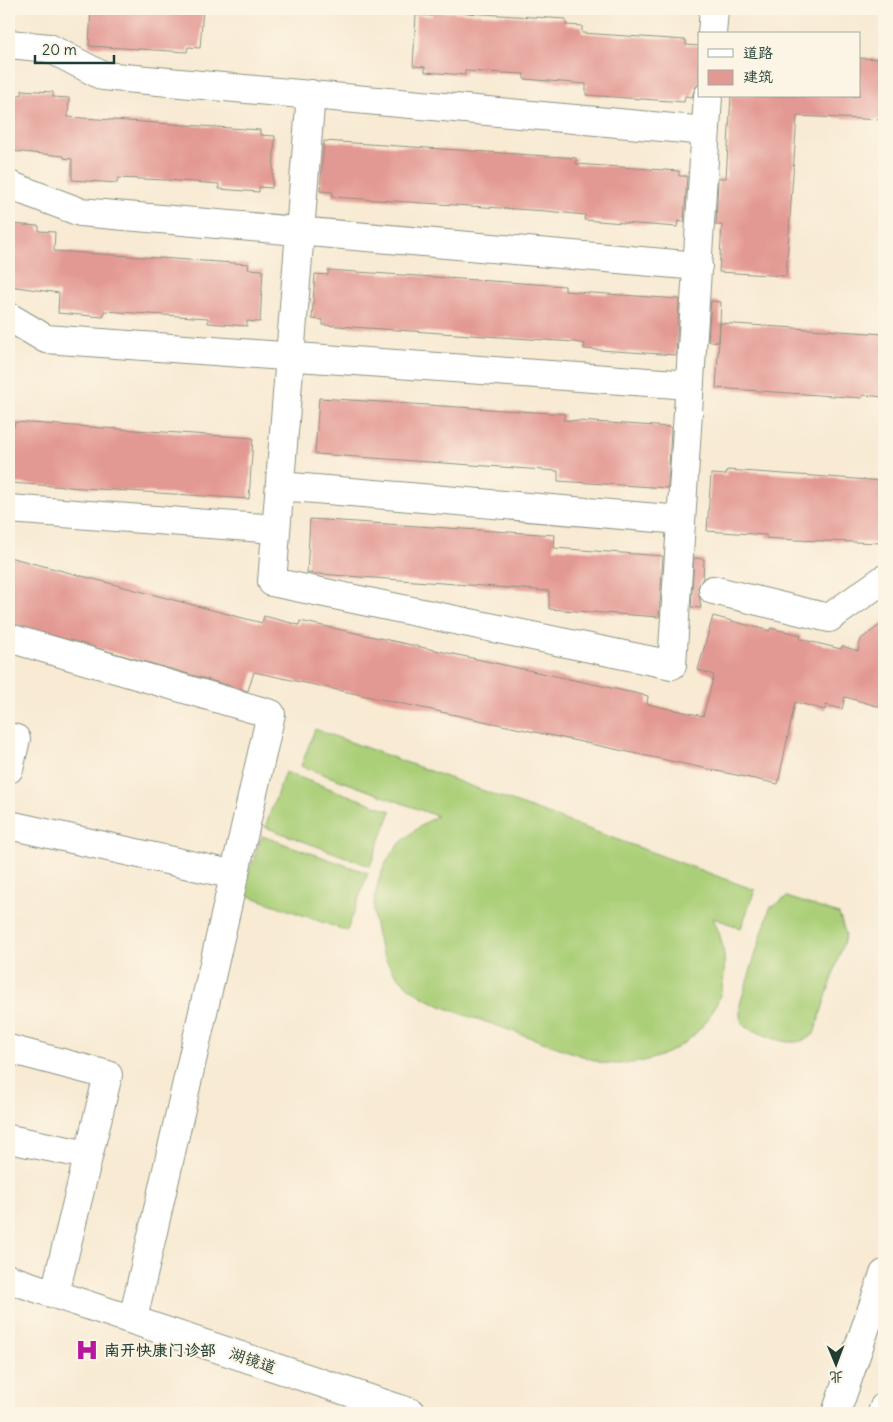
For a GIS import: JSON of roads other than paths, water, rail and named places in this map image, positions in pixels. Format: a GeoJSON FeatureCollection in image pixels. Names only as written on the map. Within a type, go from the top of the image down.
{"type":"FeatureCollection","features":[{"type":"Feature","properties":{"kind":"street"},"geometry":{"type":"LineString","coordinates":[[712,32],[714,9]]}},
{"type":"Feature","properties":{"kind":"street"},"geometry":{"type":"LineString","coordinates":[[9,44],[49,48],[103,76],[706,131]]}},
{"type":"Feature","properties":{"kind":"street"},"geometry":{"type":"LineString","coordinates":[[311,94],[272,582],[672,665],[708,98]]}},
{"type":"Feature","properties":{"kind":"street"},"geometry":{"type":"LineString","coordinates":[[9,185],[80,212],[698,266]]}},
{"type":"Feature","properties":{"kind":"street"},"geometry":{"type":"LineString","coordinates":[[9,317],[46,338],[690,385]]}},
{"type":"Feature","properties":{"kind":"street"},"geometry":{"type":"LineString","coordinates":[[280,486],[681,520]]}},
{"type":"Feature","properties":{"kind":"street"},"geometry":{"type":"LineString","coordinates":[[9,508],[276,529]]}},
{"type":"Feature","properties":{"kind":"street"},"geometry":{"type":"LineString","coordinates":[[713,590],[828,618],[884,579]]}},
{"type":"Feature","properties":{"kind":"street"},"geometry":{"type":"LineString","coordinates":[[9,638],[271,714],[133,1320]]}},
{"type":"Feature","properties":{"kind":"street"},"geometry":{"type":"LineString","coordinates":[[9,737],[16,739],[9,769]]}},
{"type":"Feature","properties":{"kind":"street"},"geometry":{"type":"LineString","coordinates":[[9,826],[235,875]]}},
{"type":"Feature","properties":{"kind":"street"},"geometry":{"type":"LineString","coordinates":[[9,1049],[108,1075],[55,1293]]}},
{"type":"Feature","properties":{"kind":"street"},"geometry":{"type":"LineString","coordinates":[[9,1139],[88,1155]]}},
{"type":"Feature","properties":{"kind":"street"},"geometry":{"type":"LineString","coordinates":[[836,1413],[884,1274]]}},
{"type":"Feature","properties":{"kind":"street","name":"湖镜道"},"geometry":{"type":"LineString","coordinates":[[11,1285],[55,1293],[133,1320],[352,1404],[412,1413]]}},
{"type":"Feature","properties":{"kind":"street"},"geometry":{"type":"LineString","coordinates":[[882,1413],[884,1408]]}},
{"type":"Feature","properties":{"kind":"place","name":"南开快康门诊部"},"geometry":{"type":"Point","coordinates":[87,1350]}}]}
